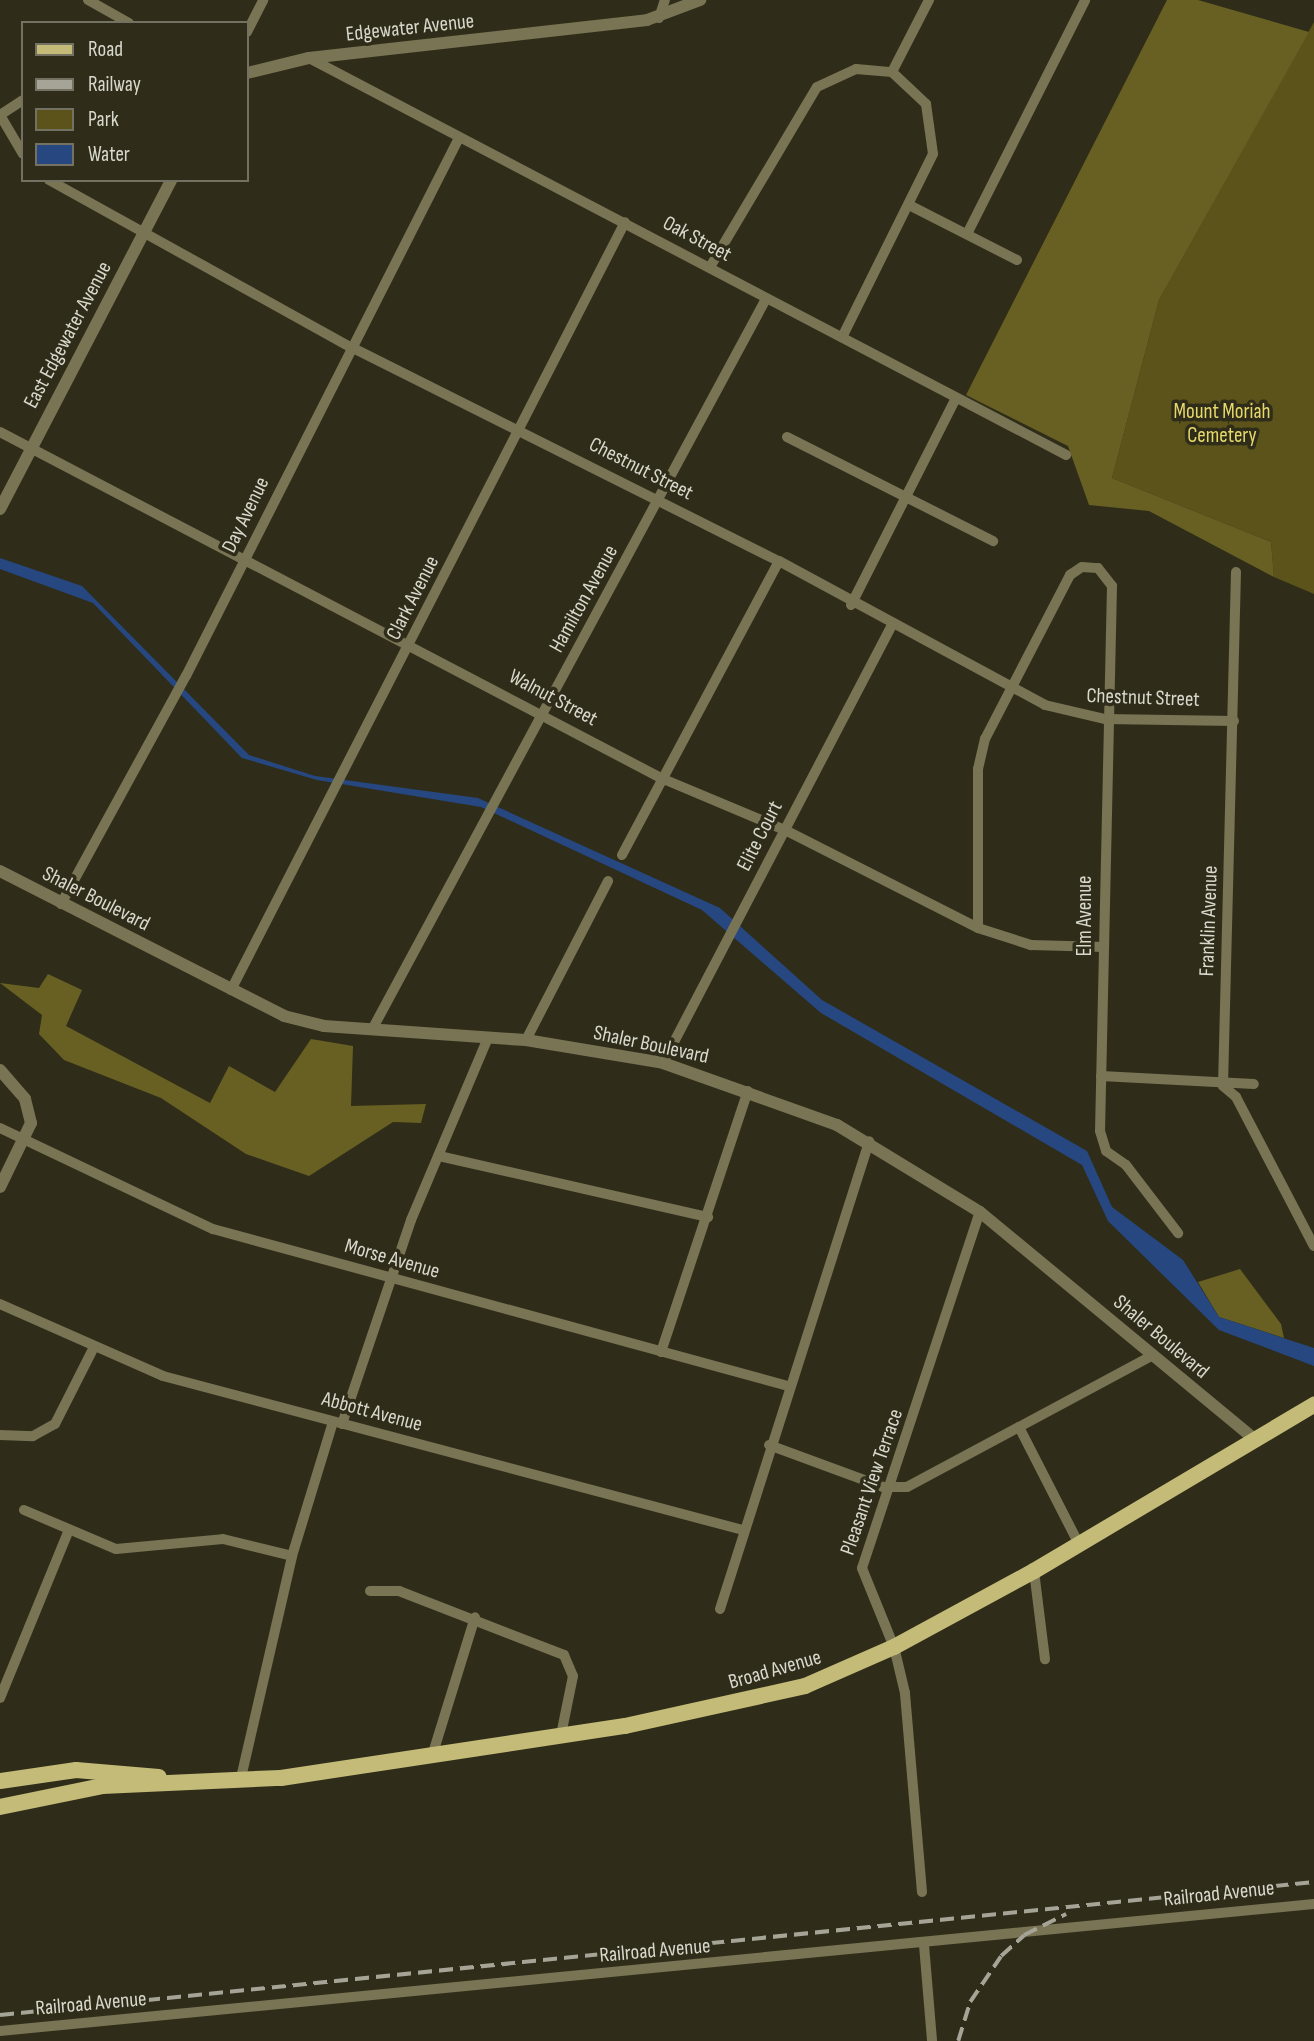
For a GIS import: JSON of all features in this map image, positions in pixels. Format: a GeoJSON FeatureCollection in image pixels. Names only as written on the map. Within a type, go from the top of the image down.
{"type":"FeatureCollection","features":[{"type":"Feature","properties":{"kind":"main road","name":"Broad Avenue"},"geometry":{"type":"LineString","coordinates":[[182,1781],[240,1783],[433,1752],[561,1735],[771,1696],[894,1647],[1034,1571],[1314,1405]]}},
{"type":"Feature","properties":{"kind":"main road"},"geometry":{"type":"LineString","coordinates":[[0,1781],[76,1770],[182,1781]]}},
{"type":"Feature","properties":{"kind":"main road"},"geometry":{"type":"LineString","coordinates":[[0,1807],[90,1788],[182,1781]]}},
{"type":"Feature","properties":{"kind":"street"},"geometry":{"type":"LineString","coordinates":[[88,0],[125,21]]}},
{"type":"Feature","properties":{"kind":"street"},"geometry":{"type":"LineString","coordinates":[[248,30],[263,0]]}},
{"type":"Feature","properties":{"kind":"street"},"geometry":{"type":"LineString","coordinates":[[659,18],[665,0]]}},
{"type":"Feature","properties":{"kind":"street","name":"Edgewater Avenue"},"geometry":{"type":"LineString","coordinates":[[248,74],[309,58],[659,18],[700,0]]}},
{"type":"Feature","properties":{"kind":"street"},"geometry":{"type":"LineString","coordinates":[[892,72],[929,0]]}},
{"type":"Feature","properties":{"kind":"street"},"geometry":{"type":"LineString","coordinates":[[967,234],[1085,0]]}},
{"type":"Feature","properties":{"kind":"street"},"geometry":{"type":"LineString","coordinates":[[106,10],[109,21]]}},
{"type":"Feature","properties":{"kind":"street","name":"Oak Street"},"geometry":{"type":"LineString","coordinates":[[309,58],[625,222],[766,299],[843,335],[1066,455]]}},
{"type":"Feature","properties":{"kind":"street"},"geometry":{"type":"LineString","coordinates":[[710,267],[817,87],[856,69],[892,72],[926,104],[935,131],[929,168],[843,335]]}},
{"type":"Feature","properties":{"kind":"street"},"geometry":{"type":"LineString","coordinates":[[21,101],[0,115],[21,151]]}},
{"type":"Feature","properties":{"kind":"street","name":"Day Avenue"},"geometry":{"type":"LineString","coordinates":[[61,904],[247,559],[349,346],[459,138]]}},
{"type":"Feature","properties":{"kind":"street","name":"Chestnut Street"},"geometry":{"type":"LineString","coordinates":[[53,182],[349,346],[522,429],[661,500],[779,561],[851,605],[1045,705],[1105,719],[1234,721]]}},
{"type":"Feature","properties":{"kind":"street","name":"East Edgewater Avenue"},"geometry":{"type":"LineString","coordinates":[[0,509],[170,182]]}},
{"type":"Feature","properties":{"kind":"street"},"geometry":{"type":"LineString","coordinates":[[911,206],[1017,260]]}},
{"type":"Feature","properties":{"kind":"street","name":"Clark Avenue"},"geometry":{"type":"LineString","coordinates":[[231,990],[522,429],[625,222]]}},
{"type":"Feature","properties":{"kind":"street","name":"Hamilton Avenue"},"geometry":{"type":"LineString","coordinates":[[374,1026],[487,806],[542,715],[661,500],[766,299]]}},
{"type":"Feature","properties":{"kind":"street"},"geometry":{"type":"LineString","coordinates":[[851,605],[904,495],[956,398]]}},
{"type":"Feature","properties":{"kind":"street","name":"Walnut Street"},"geometry":{"type":"LineString","coordinates":[[0,432],[411,644],[661,778],[785,830],[978,928],[1031,945],[1104,947]]}},
{"type":"Feature","properties":{"kind":"street"},"geometry":{"type":"LineString","coordinates":[[787,437],[993,541]]}},
{"type":"Feature","properties":{"kind":"street"},"geometry":{"type":"LineString","coordinates":[[622,855],[779,561]]}},
{"type":"Feature","properties":{"kind":"street","name":"Elm Avenue"},"geometry":{"type":"LineString","coordinates":[[1011,688],[1070,575],[1090,566],[1105,572],[1112,586],[1105,719],[1101,1142],[1178,1233]]}},
{"type":"Feature","properties":{"kind":"street","name":"Franklin Avenue"},"geometry":{"type":"LineString","coordinates":[[1223,1086],[1236,572]]}},
{"type":"Feature","properties":{"kind":"street","name":"Elite Court"},"geometry":{"type":"LineString","coordinates":[[663,1063],[891,626]]}},
{"type":"Feature","properties":{"kind":"street"},"geometry":{"type":"LineString","coordinates":[[978,928],[978,769],[1011,688]]}},
{"type":"Feature","properties":{"kind":"street","name":"Shaler Boulevard"},"geometry":{"type":"LineString","coordinates":[[0,872],[231,990],[324,1026],[374,1026],[526,1040],[663,1063],[748,1091],[869,1142],[980,1212],[1257,1441]]}},
{"type":"Feature","properties":{"kind":"street"},"geometry":{"type":"LineString","coordinates":[[526,1040],[608,881]]}},
{"type":"Feature","properties":{"kind":"street"},"geometry":{"type":"LineString","coordinates":[[240,1783],[292,1556],[390,1279],[488,1038]]}},
{"type":"Feature","properties":{"kind":"street"},"geometry":{"type":"LineString","coordinates":[[0,1070],[29,1107],[24,1142],[0,1187]]}},
{"type":"Feature","properties":{"kind":"street"},"geometry":{"type":"LineString","coordinates":[[1101,1076],[1223,1086],[1254,1084]]}},
{"type":"Feature","properties":{"kind":"street"},"geometry":{"type":"LineString","coordinates":[[1223,1086],[1236,1097],[1314,1246]]}},
{"type":"Feature","properties":{"kind":"street"},"geometry":{"type":"LineString","coordinates":[[662,1352],[748,1091]]}},
{"type":"Feature","properties":{"kind":"street","name":"Morse Avenue"},"geometry":{"type":"LineString","coordinates":[[0,1128],[24,1142],[213,1229],[788,1386]]}},
{"type":"Feature","properties":{"kind":"street"},"geometry":{"type":"LineString","coordinates":[[720,1609],[769,1444],[869,1142]]}},
{"type":"Feature","properties":{"kind":"street"},"geometry":{"type":"LineString","coordinates":[[439,1156],[708,1217]]}},
{"type":"Feature","properties":{"kind":"street","name":"Pleasant View Terrace"},"geometry":{"type":"LineString","coordinates":[[922,1892],[908,1718],[894,1647],[862,1568],[892,1489],[980,1212]]}},
{"type":"Feature","properties":{"kind":"street","name":"Abbott Avenue"},"geometry":{"type":"LineString","coordinates":[[0,1304],[93,1349],[163,1376],[743,1530]]}},
{"type":"Feature","properties":{"kind":"street"},"geometry":{"type":"LineString","coordinates":[[0,1435],[33,1436],[55,1424],[93,1349]]}},
{"type":"Feature","properties":{"kind":"street"},"geometry":{"type":"LineString","coordinates":[[769,1444],[892,1489],[907,1487],[1151,1356]]}},
{"type":"Feature","properties":{"kind":"street"},"geometry":{"type":"LineString","coordinates":[[1019,1427],[1079,1544]]}},
{"type":"Feature","properties":{"kind":"street"},"geometry":{"type":"LineString","coordinates":[[24,1510],[116,1549],[229,1539],[292,1556]]}},
{"type":"Feature","properties":{"kind":"street"},"geometry":{"type":"LineString","coordinates":[[0,1698],[69,1530]]}},
{"type":"Feature","properties":{"kind":"street"},"geometry":{"type":"LineString","coordinates":[[1034,1571],[1045,1659]]}},
{"type":"Feature","properties":{"kind":"street"},"geometry":{"type":"LineString","coordinates":[[370,1591],[399,1591],[475,1617],[568,1658],[573,1676],[561,1735]]}},
{"type":"Feature","properties":{"kind":"street"},"geometry":{"type":"LineString","coordinates":[[433,1752],[475,1617]]}},
{"type":"Feature","properties":{"kind":"street","name":"Railroad Avenue"},"geometry":{"type":"LineString","coordinates":[[0,2031],[924,1945],[1314,1904]]}},
{"type":"Feature","properties":{"kind":"street"},"geometry":{"type":"LineString","coordinates":[[924,1945],[932,2041]]}},
{"type":"Feature","properties":{"kind":"green space","name":"Mount Moriah Cemetery"},"geometry":{"type":"Polygon","coordinates":[[[1314,22],[1314,594],[1274,577],[1271,542],[1112,478],[1159,300],[1314,22]]]}},
{"type":"Feature","properties":{"kind":"shaded area"},"geometry":{"type":"Polygon","coordinates":[[[1167,0],[1198,0],[1309,32],[1159,300],[1112,478],[1271,542],[1274,577],[1149,511],[1089,505],[1068,446],[966,395],[1167,0]]]}},
{"type":"Feature","properties":{"kind":"shaded area"},"geometry":{"type":"Polygon","coordinates":[[[48,974],[82,990],[66,1026],[210,1103],[229,1066],[275,1092],[311,1039],[353,1046],[351,1106],[426,1104],[421,1123],[393,1122],[309,1176],[246,1154],[161,1098],[64,1060],[39,1034],[42,1015],[0,983],[39,988],[48,974]]]}},
{"type":"Feature","properties":{"kind":"shaded area"},"geometry":{"type":"Polygon","coordinates":[[[1240,1269],[1281,1324],[1284,1338],[1219,1317],[1198,1282],[1240,1269]]]}},
{"type":"Feature","properties":{"kind":"water"},"geometry":{"type":"Polygon","coordinates":[[[0,558],[82,586],[249,755],[315,776],[478,798],[720,908],[822,1000],[1087,1151],[1112,1207],[1183,1260],[1219,1317],[1314,1348],[1314,1366],[1219,1330],[1108,1221],[1082,1165],[821,1013],[702,910],[481,807],[317,780],[242,758],[93,603],[0,569],[0,558]]]}},
{"type":"Feature","properties":{"kind":"railway"},"geometry":{"type":"LineString","coordinates":[[0,2015],[1314,1882]]}},
{"type":"Feature","properties":{"kind":"railway"},"geometry":{"type":"LineString","coordinates":[[958,2041],[970,2002],[1001,1956],[1024,1935],[1066,1914]]}}]}
